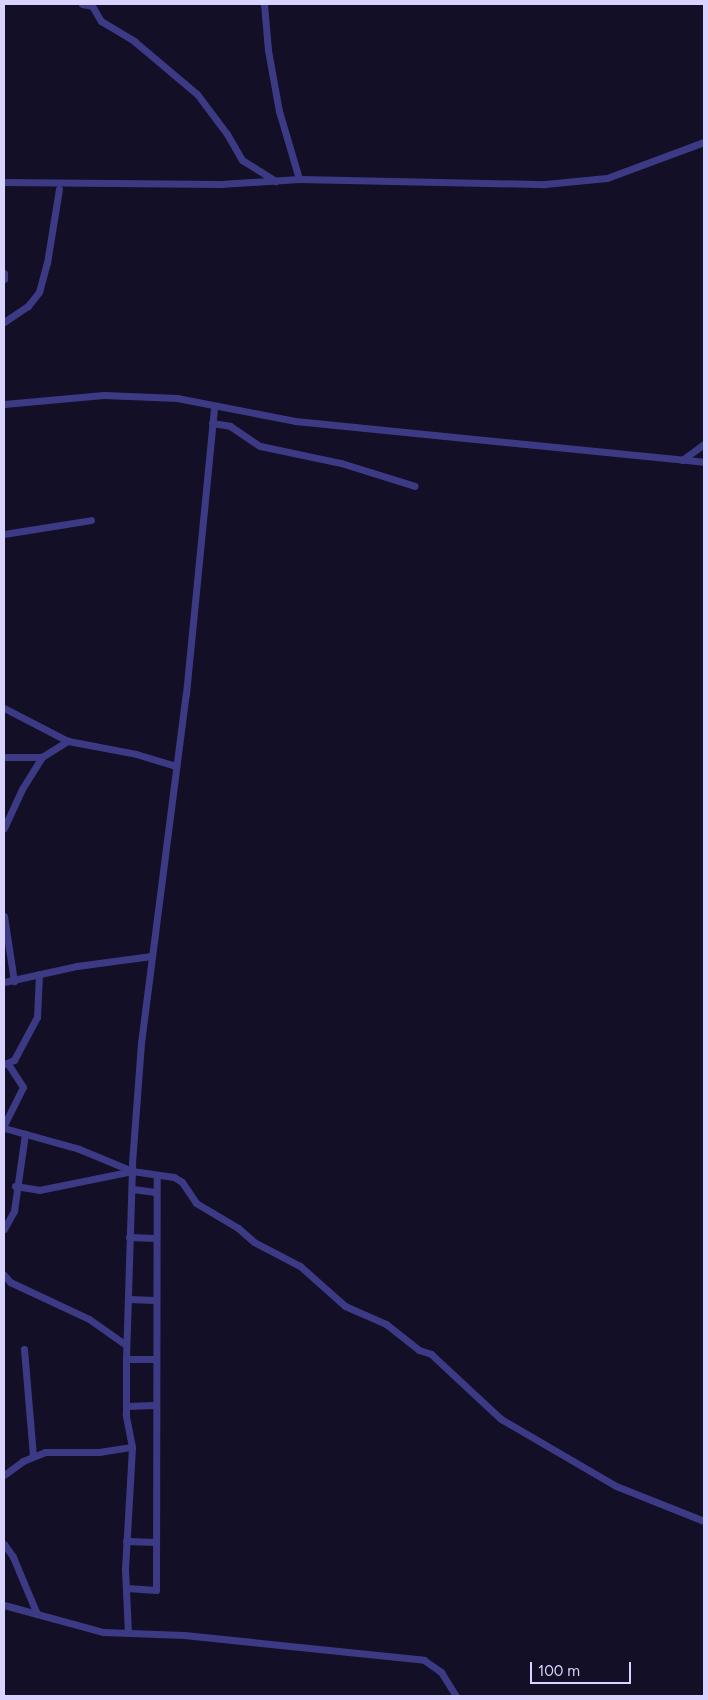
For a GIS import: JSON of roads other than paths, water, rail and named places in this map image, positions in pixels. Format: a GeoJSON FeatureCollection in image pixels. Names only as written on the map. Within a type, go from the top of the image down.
{"type":"FeatureCollection","features":[{"type":"Feature","properties":{"kind":"street"},"geometry":{"type":"LineString","coordinates":[[82,4],[92,5],[101,21],[134,41],[197,94],[227,134],[242,160],[276,181]]}},
{"type":"Feature","properties":{"kind":"street"},"geometry":{"type":"LineString","coordinates":[[264,4],[268,50],[280,112],[298,179]]}},
{"type":"Feature","properties":{"kind":"street"},"geometry":{"type":"LineString","coordinates":[[4,182],[276,181],[298,179],[545,184],[597,180],[634,169],[704,142]]}},
{"type":"Feature","properties":{"kind":"street"},"geometry":{"type":"LineString","coordinates":[[4,322],[28,306],[39,292],[47,263],[58,189]]}},
{"type":"Feature","properties":{"kind":"street"},"geometry":{"type":"LineString","coordinates":[[4,273],[4,279]]}},
{"type":"Feature","properties":{"kind":"street"},"geometry":{"type":"LineString","coordinates":[[4,404],[104,395],[177,398],[214,407],[296,421],[704,462]]}},
{"type":"Feature","properties":{"kind":"street"},"geometry":{"type":"LineString","coordinates":[[128,1633],[126,1541],[132,1447],[126,1406],[126,1345],[129,1237],[133,1189],[132,1171],[141,1043],[176,766],[214,407]]}},
{"type":"Feature","properties":{"kind":"street"},"geometry":{"type":"LineString","coordinates":[[212,423],[230,426],[260,446],[341,463],[414,486]]}},
{"type":"Feature","properties":{"kind":"street"},"geometry":{"type":"LineString","coordinates":[[682,460],[704,444]]}},
{"type":"Feature","properties":{"kind":"street"},"geometry":{"type":"LineString","coordinates":[[4,534],[91,520]]}},
{"type":"Feature","properties":{"kind":"street"},"geometry":{"type":"LineString","coordinates":[[4,708],[68,741],[136,754],[176,766]]}},
{"type":"Feature","properties":{"kind":"street"},"geometry":{"type":"LineString","coordinates":[[4,828],[22,789],[42,757],[68,741]]}},
{"type":"Feature","properties":{"kind":"street"},"geometry":{"type":"LineString","coordinates":[[4,756],[42,757]]}},
{"type":"Feature","properties":{"kind":"street"},"geometry":{"type":"LineString","coordinates":[[4,916],[14,981]]}},
{"type":"Feature","properties":{"kind":"street"},"geometry":{"type":"LineString","coordinates":[[4,982],[39,974],[151,956]]}},
{"type":"Feature","properties":{"kind":"street"},"geometry":{"type":"LineString","coordinates":[[39,974],[37,1017],[17,1056],[6,1064],[23,1087],[4,1126],[79,1149],[132,1171],[174,1176],[182,1182],[196,1203],[238,1228],[254,1242],[300,1266],[345,1306],[386,1324],[419,1350],[431,1354],[501,1419],[616,1486],[704,1520]]}},
{"type":"Feature","properties":{"kind":"street"},"geometry":{"type":"LineString","coordinates":[[4,1229],[14,1211],[15,1186],[26,1134]]}},
{"type":"Feature","properties":{"kind":"street"},"geometry":{"type":"LineString","coordinates":[[15,1186],[39,1190],[132,1171]]}},
{"type":"Feature","properties":{"kind":"street"},"geometry":{"type":"LineString","coordinates":[[127,1588],[156,1590],[155,1192],[157,1175]]}},
{"type":"Feature","properties":{"kind":"street"},"geometry":{"type":"LineString","coordinates":[[133,1189],[155,1192]]}},
{"type":"Feature","properties":{"kind":"street"},"geometry":{"type":"LineString","coordinates":[[129,1237],[155,1238]]}},
{"type":"Feature","properties":{"kind":"street"},"geometry":{"type":"LineString","coordinates":[[4,1275],[10,1282],[89,1320],[126,1345]]}},
{"type":"Feature","properties":{"kind":"street"},"geometry":{"type":"LineString","coordinates":[[128,1299],[155,1300]]}},
{"type":"Feature","properties":{"kind":"street"},"geometry":{"type":"LineString","coordinates":[[24,1349],[33,1456]]}},
{"type":"Feature","properties":{"kind":"street"},"geometry":{"type":"LineString","coordinates":[[126,1359],[155,1359]]}},
{"type":"Feature","properties":{"kind":"street"},"geometry":{"type":"LineString","coordinates":[[126,1406],[155,1405]]}},
{"type":"Feature","properties":{"kind":"street"},"geometry":{"type":"LineString","coordinates":[[4,1475],[33,1456],[70,1450],[99,1452],[132,1447]]}},
{"type":"Feature","properties":{"kind":"street"},"geometry":{"type":"LineString","coordinates":[[126,1541],[156,1542]]}},
{"type":"Feature","properties":{"kind":"street"},"geometry":{"type":"LineString","coordinates":[[4,1544],[14,1557],[37,1614]]}},
{"type":"Feature","properties":{"kind":"street"},"geometry":{"type":"LineString","coordinates":[[4,1605],[103,1632],[233,1640],[305,1650],[344,1650],[424,1660],[441,1672],[456,1696]]}}]}
